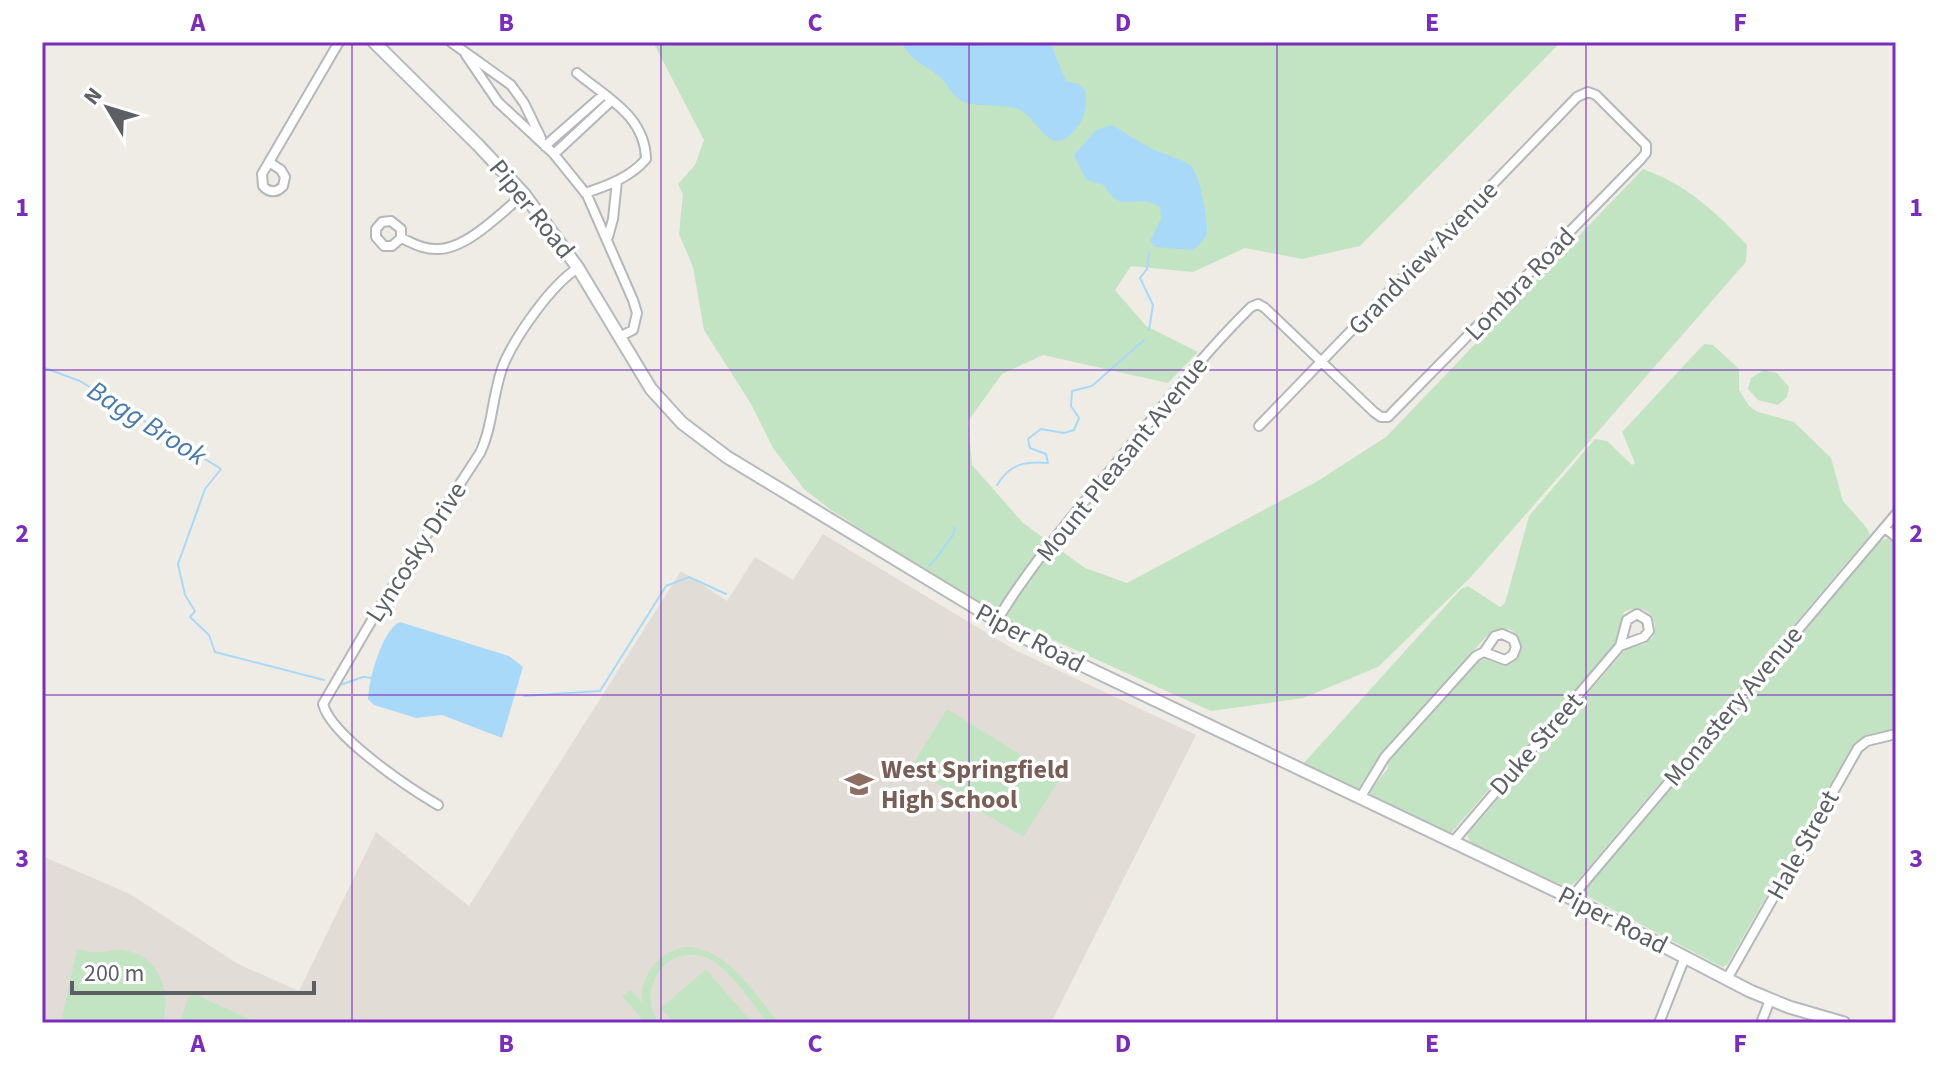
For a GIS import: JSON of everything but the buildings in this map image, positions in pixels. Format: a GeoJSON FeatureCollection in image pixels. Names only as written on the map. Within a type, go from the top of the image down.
{"type":"FeatureCollection","features":[{"type":"Feature","properties":{"kind":"main road","name":"Piper Road"},"geometry":{"type":"LineString","coordinates":[[379,44],[524,194],[578,268],[639,373],[657,397],[698,436],[996,622],[1571,898],[1770,1000],[1844,1023]]}},
{"type":"Feature","properties":{"kind":"street"},"geometry":{"type":"LineString","coordinates":[[269,162],[339,42]]}},
{"type":"Feature","properties":{"kind":"street"},"geometry":{"type":"LineString","coordinates":[[451,42],[511,85],[524,103],[545,146]]}},
{"type":"Feature","properties":{"kind":"street"},"geometry":{"type":"LineString","coordinates":[[466,55],[498,102],[554,154],[585,193],[608,238],[637,313],[633,330],[619,337]]}},
{"type":"Feature","properties":{"kind":"street"},"geometry":{"type":"LineString","coordinates":[[577,73],[635,119],[646,145],[646,159],[640,166],[617,181],[585,193]]}},
{"type":"Feature","properties":{"kind":"street","name":"Lombra Road"},"geometry":{"type":"LineString","coordinates":[[1323,363],[1377,415],[1388,417],[1641,159],[1647,147],[1604,102],[1588,92]]}},
{"type":"Feature","properties":{"kind":"street","name":"Grandview Avenue"},"geometry":{"type":"LineString","coordinates":[[1259,426],[1577,97],[1588,92]]}},
{"type":"Feature","properties":{"kind":"street"},"geometry":{"type":"LineString","coordinates":[[545,146],[607,98]]}},
{"type":"Feature","properties":{"kind":"street"},"geometry":{"type":"LineString","coordinates":[[554,154],[607,98]]}},
{"type":"Feature","properties":{"kind":"street"},"geometry":{"type":"LineString","coordinates":[[608,238],[617,181]]}},
{"type":"Feature","properties":{"kind":"street"},"geometry":{"type":"LineString","coordinates":[[401,238],[431,249],[452,247],[474,235],[524,194]]}},
{"type":"Feature","properties":{"kind":"street","name":"Lyncosky Drive"},"geometry":{"type":"LineString","coordinates":[[438,805],[396,777],[332,723],[323,704],[325,696],[480,453],[491,426],[505,361],[553,287],[578,268]]}},
{"type":"Feature","properties":{"kind":"street","name":"Mount Pleasant Avenue"},"geometry":{"type":"LineString","coordinates":[[996,622],[1014,593],[1067,524],[1199,362],[1249,309],[1258,304],[1267,310],[1323,363]]}},
{"type":"Feature","properties":{"kind":"street","name":"Monastery Avenue"},"geometry":{"type":"LineString","coordinates":[[1571,898],[1896,514]]}},
{"type":"Feature","properties":{"kind":"street"},"geometry":{"type":"LineString","coordinates":[[1885,528],[1896,537]]}},
{"type":"Feature","properties":{"kind":"street","name":"Duke Street"},"geometry":{"type":"LineString","coordinates":[[1452,843],[1620,646]]}},
{"type":"Feature","properties":{"kind":"street"},"geometry":{"type":"LineString","coordinates":[[1360,798],[1385,757],[1476,656],[1484,652]]}},
{"type":"Feature","properties":{"kind":"street","name":"Hale Street"},"geometry":{"type":"LineString","coordinates":[[1727,979],[1858,748],[1867,741],[1896,734]]}},
{"type":"Feature","properties":{"kind":"street"},"geometry":{"type":"LineString","coordinates":[[1659,1023],[1685,957]]}},
{"type":"Feature","properties":{"kind":"street"},"geometry":{"type":"LineString","coordinates":[[1761,1023],[1770,1000]]}},
{"type":"Feature","properties":{"kind":"shaded area","name":"West Springfield High School"},"geometry":{"type":"Polygon","coordinates":[[[823,534],[1015,650],[1196,735],[1051,1023],[42,1023],[42,856],[130,894],[238,964],[299,991],[376,832],[469,906],[681,571],[727,601],[755,557],[793,580],[823,534]]]}},
{"type":"Feature","properties":{"kind":"green space"},"geometry":{"type":"Polygon","coordinates":[[[653,42],[1561,42],[1360,246],[1302,259],[1245,248],[1193,272],[1131,266],[1115,290],[1146,326],[1198,352],[1168,383],[1043,355],[1002,374],[968,421],[972,465],[1023,523],[1085,568],[1127,583],[1316,482],[1386,437],[1643,169],[1687,191],[1712,211],[1747,245],[1746,262],[1471,577],[1378,667],[1303,698],[1211,711],[991,612],[831,510],[804,489],[773,448],[751,404],[704,330],[693,267],[679,234],[683,194],[678,184],[695,165],[704,140],[653,42]]]}},
{"type":"Feature","properties":{"kind":"green space"},"geometry":{"type":"Polygon","coordinates":[[[1704,344],[1713,345],[1739,369],[1739,390],[1749,406],[1758,412],[1794,422],[1831,458],[1843,501],[1870,535],[1577,881],[1569,887],[1564,886],[1471,843],[1467,835],[1626,649],[1645,644],[1653,637],[1653,617],[1644,610],[1624,612],[1614,645],[1451,833],[1372,798],[1370,791],[1388,768],[1388,762],[1478,661],[1485,659],[1504,666],[1518,658],[1520,642],[1509,629],[1494,630],[1484,639],[1379,757],[1358,789],[1303,764],[1461,589],[1468,586],[1500,607],[1505,603],[1529,516],[1595,439],[1607,441],[1632,465],[1635,463],[1622,432],[1704,344]]]}},
{"type":"Feature","properties":{"kind":"green space"},"geometry":{"type":"Polygon","coordinates":[[[1764,370],[1777,373],[1789,387],[1787,397],[1778,405],[1758,400],[1748,389],[1751,378],[1764,370]]]}},
{"type":"Feature","properties":{"kind":"green space"},"geometry":{"type":"Polygon","coordinates":[[[1887,538],[1896,544],[1896,729],[1866,735],[1849,752],[1727,965],[1722,967],[1587,896],[1585,892],[1590,884],[1880,542],[1887,538]]]}},
{"type":"Feature","properties":{"kind":"green space"},"geometry":{"type":"Polygon","coordinates":[[[947,709],[1060,779],[1023,837],[911,767],[947,709]]]}},
{"type":"Feature","properties":{"kind":"green space"},"geometry":{"type":"Polygon","coordinates":[[[685,947],[700,949],[727,963],[779,1023],[768,1023],[717,964],[694,955],[681,956],[660,971],[653,983],[651,996],[652,1010],[659,1023],[645,1023],[622,996],[630,990],[642,1002],[644,982],[653,966],[666,954],[685,947]]]}},
{"type":"Feature","properties":{"kind":"green space"},"geometry":{"type":"Polygon","coordinates":[[[77,949],[91,952],[122,950],[146,959],[154,966],[164,987],[163,1023],[61,1023],[77,949]]]}},
{"type":"Feature","properties":{"kind":"green space"},"geometry":{"type":"Polygon","coordinates":[[[706,969],[752,1023],[674,1023],[661,1008],[706,969]]]}},
{"type":"Feature","properties":{"kind":"green space"},"geometry":{"type":"Polygon","coordinates":[[[195,994],[258,1023],[180,1023],[188,998],[195,994]]]}},
{"type":"Feature","properties":{"kind":"water"},"geometry":{"type":"Polygon","coordinates":[[[901,42],[1050,42],[1066,81],[1079,84],[1085,90],[1084,116],[1066,138],[1058,141],[1051,139],[1018,109],[974,104],[959,99],[937,74],[910,55],[901,42]]]}},
{"type":"Feature","properties":{"kind":"water"},"geometry":{"type":"Polygon","coordinates":[[[1112,125],[1193,169],[1203,199],[1207,230],[1206,236],[1193,250],[1155,247],[1150,241],[1161,219],[1160,207],[1143,201],[1117,200],[1104,185],[1086,180],[1074,155],[1096,130],[1112,125]]]}},
{"type":"Feature","properties":{"kind":"water"},"geometry":{"type":"Polygon","coordinates":[[[400,622],[509,656],[523,667],[502,738],[442,715],[416,718],[374,705],[368,699],[382,645],[393,627],[400,622]]]}},
{"type":"Feature","properties":{"kind":"waterway","name":"Bagg Brook"},"geometry":{"type":"LineString","coordinates":[[1149,252],[1147,269],[1140,278],[1153,305],[1149,330]]}},
{"type":"Feature","properties":{"kind":"waterway","name":"Bagg Brook"},"geometry":{"type":"LineString","coordinates":[[997,485],[1007,472],[1018,465],[1048,463],[1046,454],[1030,448],[1028,439],[1041,429],[1064,433],[1074,430],[1079,418],[1071,406],[1072,391],[1092,386],[1144,340]]}},
{"type":"Feature","properties":{"kind":"waterway","name":"Bagg Brook"},"geometry":{"type":"LineString","coordinates":[[42,367],[80,381],[221,469],[205,489],[178,564],[185,595],[195,611],[190,617],[209,635],[215,652],[324,680]]}},
{"type":"Feature","properties":{"kind":"waterway","name":"Bagg Brook"},"geometry":{"type":"LineString","coordinates":[[929,566],[954,534],[954,527]]}},
{"type":"Feature","properties":{"kind":"waterway","name":"Bagg Brook"},"geometry":{"type":"LineString","coordinates":[[524,696],[600,691],[666,586],[689,577],[726,594]]}},
{"type":"Feature","properties":{"kind":"waterway","name":"Bagg Brook"},"geometry":{"type":"LineString","coordinates":[[340,685],[363,677],[373,678]]}},
{"type":"Feature","properties":{"kind":"place","name":"West Springfield High School"},"geometry":{"type":"Point","coordinates":[859,784]}}]}
